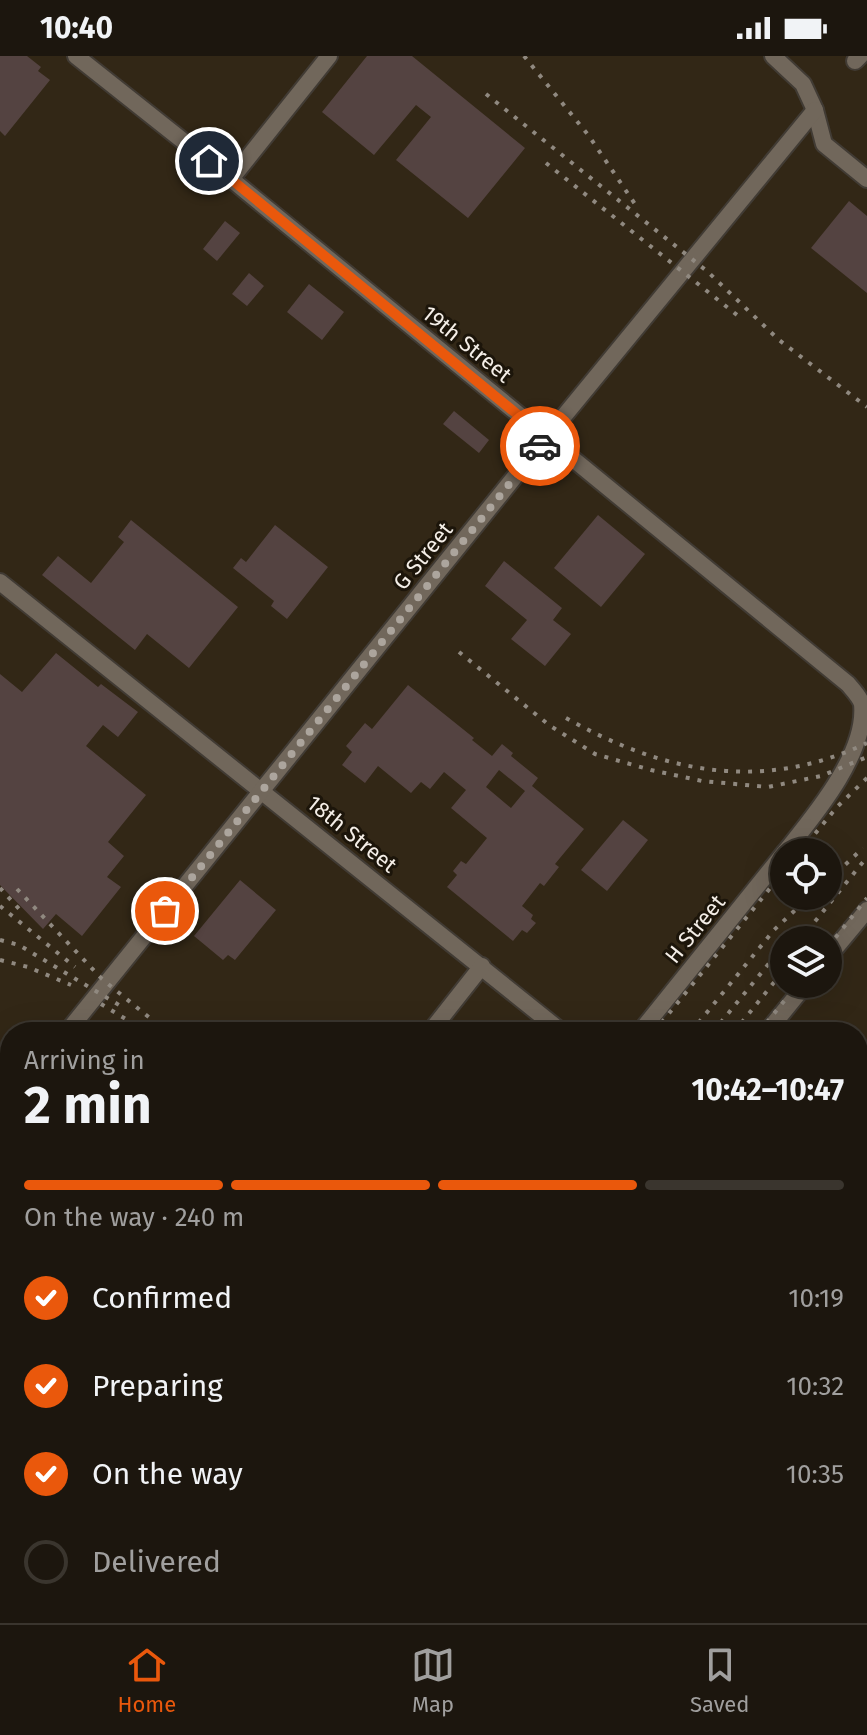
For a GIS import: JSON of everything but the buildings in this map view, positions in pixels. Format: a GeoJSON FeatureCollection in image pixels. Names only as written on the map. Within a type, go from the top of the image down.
{"type":"FeatureCollection","features":[{"type":"Feature","properties":{"kind":"lane","name":"19th Street"},"geometry":{"type":"LineString","coordinates":[[76,56],[848,684],[862,701]]}},
{"type":"Feature","properties":{"kind":"lane"},"geometry":{"type":"LineString","coordinates":[[231,179],[329,56]]}},
{"type":"Feature","properties":{"kind":"lane"},"geometry":{"type":"LineString","coordinates":[[773,56],[803,84],[815,110],[824,144],[867,179]]}},
{"type":"Feature","properties":{"kind":"lane","name":"G Street"},"geometry":{"type":"LineString","coordinates":[[75,1022],[815,110]]}},
{"type":"Feature","properties":{"kind":"lane","name":"18th Street"},"geometry":{"type":"LineString","coordinates":[[0,582],[550,1022]]}},
{"type":"Feature","properties":{"kind":"lane","name":"H Street"},"geometry":{"type":"LineString","coordinates":[[796,838],[842,781],[862,735],[862,701]]}},
{"type":"Feature","properties":{"kind":"lane","name":"H Street"},"geometry":{"type":"LineString","coordinates":[[648,1022],[770,870]]}},
{"type":"Feature","properties":{"kind":"lane"},"geometry":{"type":"LineString","coordinates":[[842,940],[867,910]]}},
{"type":"Feature","properties":{"kind":"lane"},"geometry":{"type":"LineString","coordinates":[[438,1022],[482,966]]}},
{"type":"Feature","properties":{"kind":"lane"},"geometry":{"type":"LineString","coordinates":[[775,1022],[795,998]]}},
{"type":"Feature","properties":{"kind":"shaded area"},"geometry":{"type":"Polygon","coordinates":[[[0,56],[867,56],[867,1022],[0,1022],[0,56]]]}},
{"type":"Feature","properties":{"kind":"railway"},"geometry":{"type":"LineString","coordinates":[[524,56],[589,136],[637,207]]}},
{"type":"Feature","properties":{"kind":"railway"},"geometry":{"type":"LineString","coordinates":[[486,94],[708,272],[779,340],[867,407]]}},
{"type":"Feature","properties":{"kind":"railway"},"geometry":{"type":"LineString","coordinates":[[546,163],[737,315]]}},
{"type":"Feature","properties":{"kind":"railway"},"geometry":{"type":"LineString","coordinates":[[459,652],[549,725],[595,754],[651,770],[702,781],[768,787],[821,776],[867,757]]}},
{"type":"Feature","properties":{"kind":"railway"},"geometry":{"type":"LineString","coordinates":[[566,718],[640,752],[714,770],[751,772],[789,768],[828,759],[867,743]]}},
{"type":"Feature","properties":{"kind":"railway"},"geometry":{"type":"LineString","coordinates":[[812,838],[867,778]]}},
{"type":"Feature","properties":{"kind":"railway"},"geometry":{"type":"LineString","coordinates":[[842,868],[863,848]]}},
{"type":"Feature","properties":{"kind":"railway"},"geometry":{"type":"LineString","coordinates":[[811,926],[867,857]]}},
{"type":"Feature","properties":{"kind":"railway"},"geometry":{"type":"LineString","coordinates":[[0,888],[20,910]]}},
{"type":"Feature","properties":{"kind":"railway"},"geometry":{"type":"LineString","coordinates":[[662,1022],[770,888]]}},
{"type":"Feature","properties":{"kind":"railway"},"geometry":{"type":"LineString","coordinates":[[17,889],[102,979],[155,1022]]}},
{"type":"Feature","properties":{"kind":"railway"},"geometry":{"type":"LineString","coordinates":[[842,929],[867,898]]}},
{"type":"Feature","properties":{"kind":"railway"},"geometry":{"type":"LineString","coordinates":[[0,906],[75,967]]}},
{"type":"Feature","properties":{"kind":"railway"},"geometry":{"type":"LineString","coordinates":[[699,1022],[774,930],[795,910]]}},
{"type":"Feature","properties":{"kind":"railway"},"geometry":{"type":"LineString","coordinates":[[0,940],[19,945],[119,1005]]}},
{"type":"Feature","properties":{"kind":"railway"},"geometry":{"type":"LineString","coordinates":[[0,960],[28,967],[71,985]]}},
{"type":"Feature","properties":{"kind":"railway"},"geometry":{"type":"LineString","coordinates":[[721,1022],[770,962]]}},
{"type":"Feature","properties":{"kind":"railway"},"geometry":{"type":"LineString","coordinates":[[742,1022],[770,987]]}},
{"type":"Feature","properties":{"kind":"railway"},"geometry":{"type":"LineString","coordinates":[[767,1022],[787,998]]}},
{"type":"Feature","properties":{"kind":"railway"},"geometry":{"type":"LineString","coordinates":[[101,1004],[131,1022]]}},
{"type":"Feature","properties":{"kind":"way so far"},"geometry":{"type":"LineString","coordinates":[[165,911],[540,446]]}},
{"type":"Feature","properties":{"kind":"route"},"geometry":{"type":"LineString","coordinates":[[209,161],[546,438],[540,446]]}}]}
